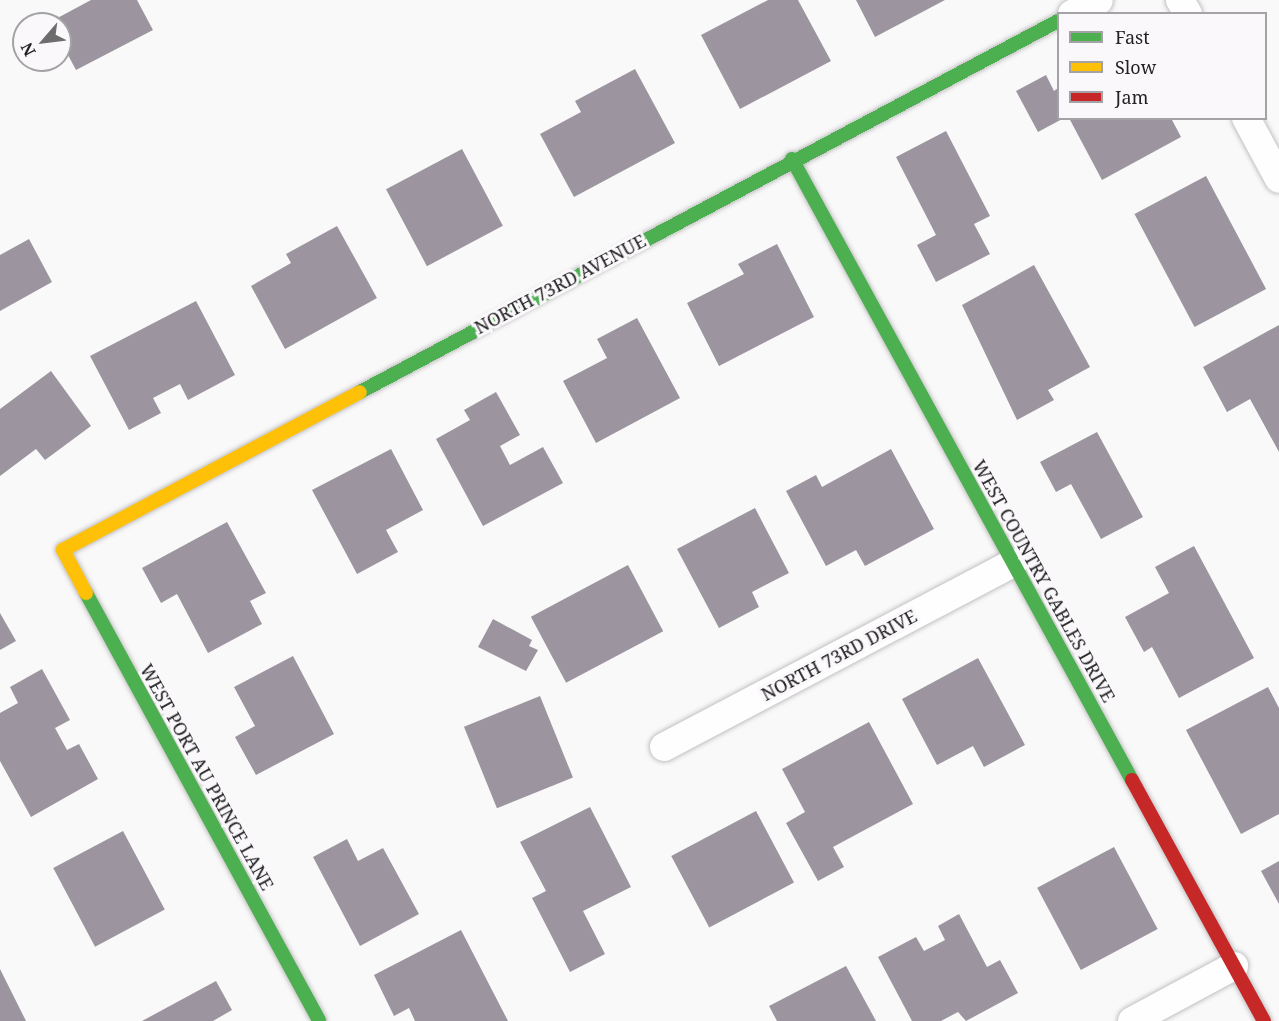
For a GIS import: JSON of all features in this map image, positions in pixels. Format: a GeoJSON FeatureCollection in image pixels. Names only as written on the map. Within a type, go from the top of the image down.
{"type":"FeatureCollection","features":[{"type":"Feature","properties":{"kind":"street"},"geometry":{"type":"LineString","coordinates":[[1076,12],[1099,0]]}},
{"type":"Feature","properties":{"kind":"street","name":"NORTH 73RD AVENUE"},"geometry":{"type":"LineString","coordinates":[[63,550],[792,159],[1057,22]]}},
{"type":"Feature","properties":{"kind":"street"},"geometry":{"type":"LineString","coordinates":[[1247,120],[1279,179]]}},
{"type":"Feature","properties":{"kind":"street","name":"WEST COUNTRY GABLES DRIVE"},"geometry":{"type":"LineString","coordinates":[[792,159],[1264,1021]]}},
{"type":"Feature","properties":{"kind":"street","name":"WEST PORT AU PRINCE LANE"},"geometry":{"type":"LineString","coordinates":[[63,550],[319,1021]]}},
{"type":"Feature","properties":{"kind":"street","name":"NORTH 73RD DRIVE"},"geometry":{"type":"LineString","coordinates":[[664,747],[1013,563]]}},
{"type":"Feature","properties":{"kind":"street"},"geometry":{"type":"LineString","coordinates":[[1132,1021],[1234,966]]}},
{"type":"Feature","properties":{"kind":"building"},"geometry":{"type":"Polygon","coordinates":[[[91,0],[137,0],[153,30],[76,70],[72,62],[72,12],[69,12],[91,0]]]}},
{"type":"Feature","properties":{"kind":"building"},"geometry":{"type":"Polygon","coordinates":[[[768,0],[798,0],[831,61],[740,109],[701,35],[768,0]]]}},
{"type":"Feature","properties":{"kind":"building"},"geometry":{"type":"Polygon","coordinates":[[[856,0],[945,0],[875,37],[856,0]]]}},
{"type":"Feature","properties":{"kind":"building"},"geometry":{"type":"Polygon","coordinates":[[[635,69],[675,143],[574,197],[540,134],[581,112],[575,101],[635,69]]]}},
{"type":"Feature","properties":{"kind":"building"},"geometry":{"type":"Polygon","coordinates":[[[1046,75],[1054,91],[1057,89],[1057,120],[1060,120],[1038,132],[1016,91],[1046,75]]]}},
{"type":"Feature","properties":{"kind":"building"},"geometry":{"type":"Polygon","coordinates":[[[1070,120],[1172,120],[1181,137],[1102,180],[1070,120]]]}},
{"type":"Feature","properties":{"kind":"building"},"geometry":{"type":"Polygon","coordinates":[[[946,131],[990,216],[974,224],[990,254],[936,282],[917,245],[936,235],[896,157],[946,131]]]}},
{"type":"Feature","properties":{"kind":"building"},"geometry":{"type":"Polygon","coordinates":[[[462,149],[503,226],[427,266],[386,189],[462,149]]]}},
{"type":"Feature","properties":{"kind":"building"},"geometry":{"type":"Polygon","coordinates":[[[1206,176],[1266,289],[1195,327],[1134,214],[1206,176]]]}},
{"type":"Feature","properties":{"kind":"building"},"geometry":{"type":"Polygon","coordinates":[[[337,226],[377,298],[285,349],[251,286],[291,263],[286,254],[337,226]]]}},
{"type":"Feature","properties":{"kind":"building"},"geometry":{"type":"Polygon","coordinates":[[[29,239],[52,282],[0,311],[0,255],[29,239]]]}},
{"type":"Feature","properties":{"kind":"building"},"geometry":{"type":"Polygon","coordinates":[[[777,244],[814,317],[719,366],[687,303],[744,274],[738,264],[777,244]]]}},
{"type":"Feature","properties":{"kind":"building"},"geometry":{"type":"Polygon","coordinates":[[[1034,265],[1090,367],[1048,390],[1054,400],[1017,420],[962,305],[1034,265]]]}},
{"type":"Feature","properties":{"kind":"building"},"geometry":{"type":"Polygon","coordinates":[[[196,301],[235,375],[188,400],[180,384],[153,398],[161,413],[129,430],[90,356],[196,301]]]}},
{"type":"Feature","properties":{"kind":"building"},"geometry":{"type":"Polygon","coordinates":[[[637,318],[680,398],[596,443],[563,381],[607,358],[597,339],[637,318]]]}},
{"type":"Feature","properties":{"kind":"building"},"geometry":{"type":"Polygon","coordinates":[[[1279,325],[1279,452],[1250,399],[1227,412],[1203,367],[1279,325]]]}},
{"type":"Feature","properties":{"kind":"building"},"geometry":{"type":"Polygon","coordinates":[[[51,371],[91,426],[45,460],[36,449],[0,476],[0,409],[51,371]]]}},
{"type":"Feature","properties":{"kind":"building"},"geometry":{"type":"Polygon","coordinates":[[[496,392],[520,435],[500,446],[510,465],[543,447],[563,483],[483,526],[436,439],[470,420],[464,410],[496,392]]]}},
{"type":"Feature","properties":{"kind":"building"},"geometry":{"type":"Polygon","coordinates":[[[1097,432],[1143,517],[1101,539],[1071,484],[1056,492],[1040,462],[1097,432]]]}},
{"type":"Feature","properties":{"kind":"building"},"geometry":{"type":"Polygon","coordinates":[[[391,449],[423,510],[386,530],[398,552],[357,574],[312,490],[391,449]]]}},
{"type":"Feature","properties":{"kind":"building"},"geometry":{"type":"Polygon","coordinates":[[[891,449],[934,529],[865,566],[856,550],[826,566],[786,491],[816,475],[822,487],[891,449]]]}},
{"type":"Feature","properties":{"kind":"building"},"geometry":{"type":"Polygon","coordinates":[[[755,508],[789,573],[752,592],[759,607],[719,628],[677,549],[755,508]]]}},
{"type":"Feature","properties":{"kind":"building"},"geometry":{"type":"Polygon","coordinates":[[[227,522],[266,593],[250,601],[262,624],[208,653],[177,594],[161,603],[142,568],[227,522]]]}},
{"type":"Feature","properties":{"kind":"building"},"geometry":{"type":"Polygon","coordinates":[[[1194,546],[1254,658],[1179,698],[1152,647],[1144,652],[1125,617],[1169,593],[1155,567],[1194,546]]]}},
{"type":"Feature","properties":{"kind":"building"},"geometry":{"type":"Polygon","coordinates":[[[628,565],[663,631],[566,683],[531,617],[628,565]]]}},
{"type":"Feature","properties":{"kind":"building"},"geometry":{"type":"Polygon","coordinates":[[[0,613],[16,641],[0,650],[0,613]]]}},
{"type":"Feature","properties":{"kind":"building"},"geometry":{"type":"Polygon","coordinates":[[[493,619],[532,640],[529,646],[538,650],[526,671],[478,647],[493,619]]]}},
{"type":"Feature","properties":{"kind":"building"},"geometry":{"type":"Polygon","coordinates":[[[293,656],[334,734],[256,775],[235,737],[255,726],[234,687],[293,656]]]}},
{"type":"Feature","properties":{"kind":"building"},"geometry":{"type":"Polygon","coordinates":[[[978,658],[1025,745],[984,767],[973,746],[937,765],[902,699],[978,658]]]}},
{"type":"Feature","properties":{"kind":"building"},"geometry":{"type":"Polygon","coordinates":[[[42,669],[70,720],[55,728],[67,750],[79,744],[98,779],[31,817],[0,761],[0,713],[18,703],[10,687],[42,669]]]}},
{"type":"Feature","properties":{"kind":"building"},"geometry":{"type":"Polygon","coordinates":[[[1268,687],[1279,708],[1279,814],[1241,834],[1186,730],[1268,687]]]}},
{"type":"Feature","properties":{"kind":"building"},"geometry":{"type":"Polygon","coordinates":[[[540,696],[573,778],[497,808],[464,727],[540,696]]]}},
{"type":"Feature","properties":{"kind":"building"},"geometry":{"type":"Polygon","coordinates":[[[869,722],[913,804],[833,847],[844,867],[818,881],[786,823],[805,812],[782,769],[869,722]]]}},
{"type":"Feature","properties":{"kind":"building"},"geometry":{"type":"Polygon","coordinates":[[[590,807],[631,887],[583,911],[605,954],[570,972],[532,898],[546,891],[520,842],[590,807]]]}},
{"type":"Feature","properties":{"kind":"building"},"geometry":{"type":"Polygon","coordinates":[[[756,811],[794,883],[709,928],[671,856],[756,811]]]}},
{"type":"Feature","properties":{"kind":"building"},"geometry":{"type":"Polygon","coordinates":[[[123,831],[165,910],[95,947],[53,868],[123,831]]]}},
{"type":"Feature","properties":{"kind":"building"},"geometry":{"type":"Polygon","coordinates":[[[347,839],[358,861],[383,848],[419,914],[360,946],[313,857],[347,839]]]}},
{"type":"Feature","properties":{"kind":"building"},"geometry":{"type":"Polygon","coordinates":[[[1114,847],[1158,929],[1081,970],[1037,888],[1114,847]]]}},
{"type":"Feature","properties":{"kind":"building"},"geometry":{"type":"Polygon","coordinates":[[[1279,861],[1279,904],[1261,871],[1279,861]]]}},
{"type":"Feature","properties":{"kind":"building"},"geometry":{"type":"Polygon","coordinates":[[[959,914],[987,967],[1000,960],[1018,993],[966,1021],[958,1012],[941,1021],[912,1021],[878,957],[916,937],[924,951],[945,940],[938,926],[959,914]]]}},
{"type":"Feature","properties":{"kind":"building"},"geometry":{"type":"Polygon","coordinates":[[[461,930],[508,1021],[415,1021],[409,1008],[394,1016],[374,975],[461,930]]]}},
{"type":"Feature","properties":{"kind":"building"},"geometry":{"type":"Polygon","coordinates":[[[846,966],[876,1021],[777,1021],[769,1006],[846,966]]]}},
{"type":"Feature","properties":{"kind":"building"},"geometry":{"type":"Polygon","coordinates":[[[0,969],[26,1021],[0,1021],[0,969]]]}},
{"type":"Feature","properties":{"kind":"building"},"geometry":{"type":"Polygon","coordinates":[[[216,981],[232,1010],[213,1021],[142,1021],[216,981]]]}},
{"type":"Feature","properties":{"kind":"traffic: fast"},"geometry":{"type":"LineString","coordinates":[[360,392],[1057,22]]}},
{"type":"Feature","properties":{"kind":"traffic: fast"},"geometry":{"type":"LineString","coordinates":[[792,159],[1132,780]]}},
{"type":"Feature","properties":{"kind":"traffic: fast"},"geometry":{"type":"LineString","coordinates":[[86,593],[319,1021]]}},
{"type":"Feature","properties":{"kind":"traffic: slow"},"geometry":{"type":"LineString","coordinates":[[86,593],[63,550],[360,392]]}},
{"type":"Feature","properties":{"kind":"traffic: jam"},"geometry":{"type":"LineString","coordinates":[[1132,780],[1264,1021]]}}]}
